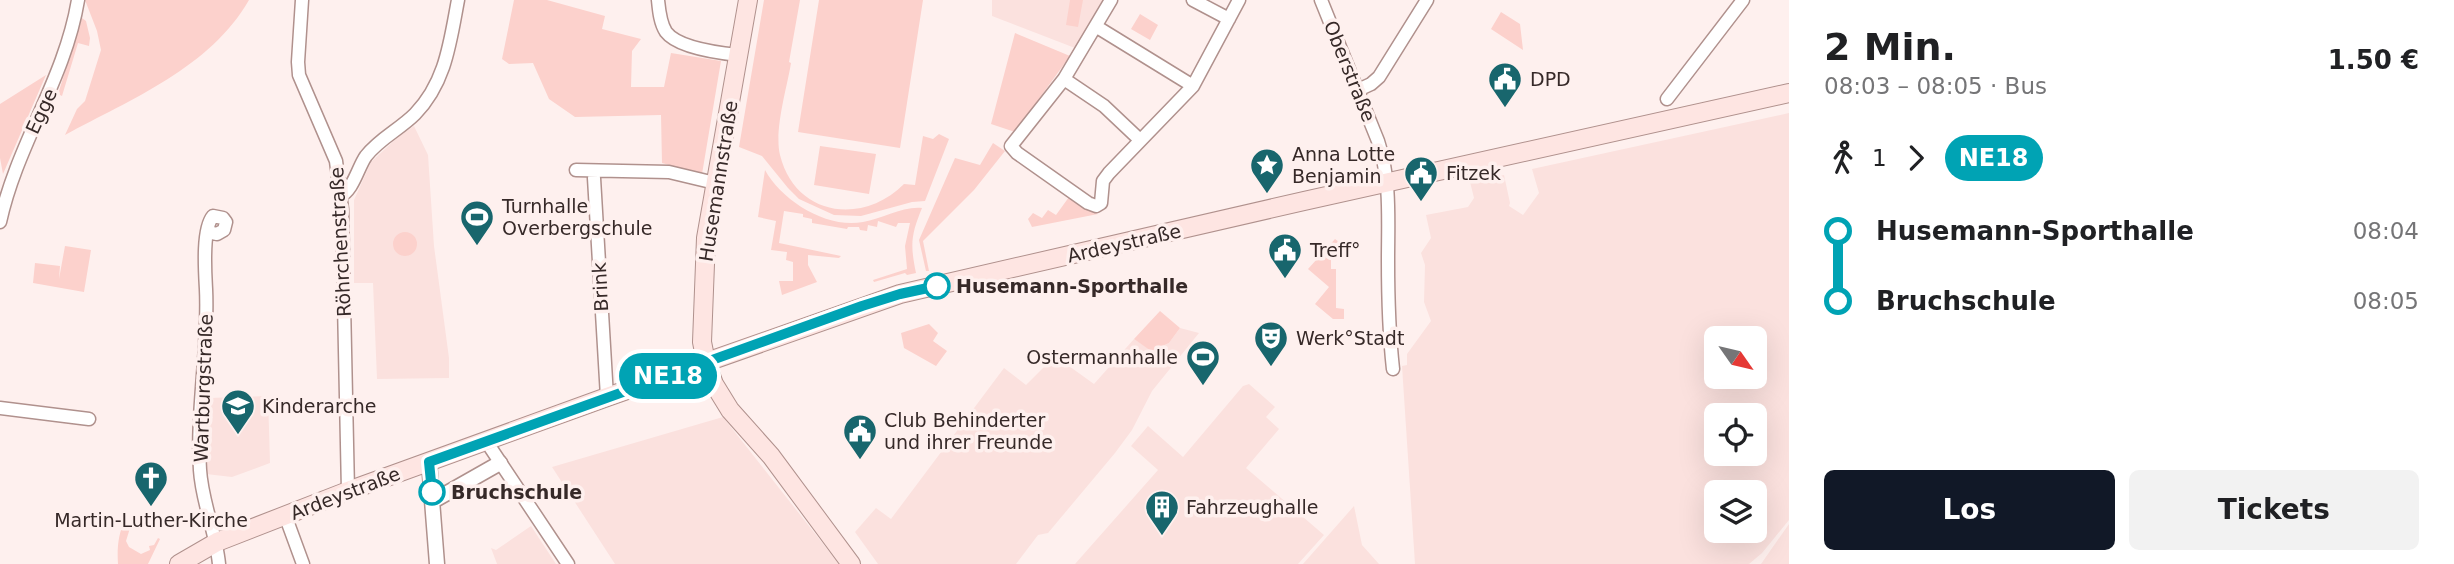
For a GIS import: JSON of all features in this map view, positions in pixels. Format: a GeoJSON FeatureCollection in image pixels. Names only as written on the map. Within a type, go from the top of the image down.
{"type":"FeatureCollection","features":[{"type":"Feature","properties":{"kind":"main road","name":"Husemannstraße"},"geometry":{"type":"LineString","coordinates":[[747,0],[706,238],[701,338],[714,384],[730,410],[780,467],[851,564]]}},
{"type":"Feature","properties":{"kind":"main road","name":"Ardeystraße"},"geometry":{"type":"LineString","coordinates":[[179,564],[217,542],[348,491],[900,294],[1789,93]]}},
{"type":"Feature","properties":{"kind":"street","name":"Egge"},"geometry":{"type":"LineString","coordinates":[[0,222],[16,165],[57,75],[78,0]]}},
{"type":"Feature","properties":{"kind":"street","name":"Röhrchenstraße"},"geometry":{"type":"LineString","coordinates":[[303,0],[299,75],[336,161],[340,196],[348,491]]}},
{"type":"Feature","properties":{"kind":"street"},"geometry":{"type":"LineString","coordinates":[[340,196],[347,192],[357,171],[376,145],[414,115],[433,91],[444,68],[457,0]]}},
{"type":"Feature","properties":{"kind":"street"},"geometry":{"type":"LineString","coordinates":[[658,0],[659,15],[666,32],[673,39],[682,44],[738,55]]}},
{"type":"Feature","properties":{"kind":"street"},"geometry":{"type":"LineString","coordinates":[[1111,0],[1064,79],[1011,146],[1017,153],[1096,206],[1101,203],[1103,181],[1193,86],[1239,0]]}},
{"type":"Feature","properties":{"kind":"street"},"geometry":{"type":"LineString","coordinates":[[1193,0],[1229,19]]}},
{"type":"Feature","properties":{"kind":"street","name":"Oberstraße"},"geometry":{"type":"LineString","coordinates":[[1321,0],[1379,145],[1387,183],[1388,315],[1393,369]]}},
{"type":"Feature","properties":{"kind":"street"},"geometry":{"type":"LineString","coordinates":[[1358,90],[1379,77],[1427,0]]}},
{"type":"Feature","properties":{"kind":"street"},"geometry":{"type":"LineString","coordinates":[[1667,99],[1743,0]]}},
{"type":"Feature","properties":{"kind":"street"},"geometry":{"type":"LineString","coordinates":[[1097,27],[1193,86]]}},
{"type":"Feature","properties":{"kind":"street"},"geometry":{"type":"LineString","coordinates":[[1064,79],[1104,106],[1140,140]]}},
{"type":"Feature","properties":{"kind":"street"},"geometry":{"type":"LineString","coordinates":[[336,161],[342,170],[349,173],[357,171]]}},
{"type":"Feature","properties":{"kind":"street"},"geometry":{"type":"LineString","coordinates":[[576,170],[669,172],[715,183]]}},
{"type":"Feature","properties":{"kind":"street"},"geometry":{"type":"LineString","coordinates":[[0,171],[8,188]]}},
{"type":"Feature","properties":{"kind":"street","name":"Brink"},"geometry":{"type":"LineString","coordinates":[[594,178],[607,397]]}},
{"type":"Feature","properties":{"kind":"street","name":"Wartburgstraße"},"geometry":{"type":"LineString","coordinates":[[207,232],[207,312],[199,432],[200,470],[203,494],[217,542],[219,564]]}},
{"type":"Feature","properties":{"kind":"street"},"geometry":{"type":"LineString","coordinates":[[0,408],[89,419]]}},
{"type":"Feature","properties":{"kind":"street"},"geometry":{"type":"LineString","coordinates":[[486,441],[568,564]]}},
{"type":"Feature","properties":{"kind":"street"},"geometry":{"type":"LineString","coordinates":[[429,462],[437,564]]}},
{"type":"Feature","properties":{"kind":"street"},"geometry":{"type":"LineString","coordinates":[[433,501],[500,463]]}},
{"type":"Feature","properties":{"kind":"street"},"geometry":{"type":"LineString","coordinates":[[285,516],[303,564]]}},
{"type":"Feature","properties":{"kind":"shaded area"},"geometry":{"type":"Polygon","coordinates":[[[85,0],[249,0],[233,24],[191,63],[167,80],[65,135],[77,109],[85,101],[101,50],[85,0]]]}},
{"type":"Feature","properties":{"kind":"shaded area"},"geometry":{"type":"Polygon","coordinates":[[[514,0],[547,0],[605,16],[602,29],[641,39],[632,51],[631,87],[664,87],[671,53],[721,61],[702,174],[662,163],[661,115],[575,117],[549,99],[533,63],[509,64],[502,59],[514,0]]]}},
{"type":"Feature","properties":{"kind":"shaded area"},"geometry":{"type":"Polygon","coordinates":[[[764,0],[800,0],[780,121],[779,145],[788,175],[800,191],[815,202],[832,208],[869,206],[904,184],[915,185],[923,136],[933,139],[939,134],[949,139],[925,201],[861,216],[834,215],[799,199],[762,156],[739,147],[764,0]]]}},
{"type":"Feature","properties":{"kind":"shaded area"},"geometry":{"type":"Polygon","coordinates":[[[819,0],[923,0],[900,148],[798,132],[819,0]]]}},
{"type":"Feature","properties":{"kind":"shaded area"},"geometry":{"type":"Polygon","coordinates":[[[992,0],[1103,0],[1075,48],[992,16],[992,0]]]}},
{"type":"Feature","properties":{"kind":"shaded area"},"geometry":{"type":"Polygon","coordinates":[[[1070,0],[1083,0],[1078,27],[1066,25],[1070,0]]]}},
{"type":"Feature","properties":{"kind":"shaded area"},"geometry":{"type":"Polygon","coordinates":[[[1501,12],[1520,24],[1523,50],[1491,29],[1501,12]]]}},
{"type":"Feature","properties":{"kind":"shaded area"},"geometry":{"type":"Polygon","coordinates":[[[1140,14],[1158,25],[1150,40],[1131,29],[1140,14]]]}},
{"type":"Feature","properties":{"kind":"shaded area"},"geometry":{"type":"Polygon","coordinates":[[[82,18],[86,21],[89,46],[78,43],[62,96],[58,94],[82,18]]]}},
{"type":"Feature","properties":{"kind":"shaded area"},"geometry":{"type":"Polygon","coordinates":[[[1015,33],[1070,56],[1015,132],[991,124],[1015,33]]]}},
{"type":"Feature","properties":{"kind":"shaded area"},"geometry":{"type":"Polygon","coordinates":[[[46,75],[3,174],[0,158],[0,104],[46,75]]]}},
{"type":"Feature","properties":{"kind":"shaded area"},"geometry":{"type":"Polygon","coordinates":[[[1789,113],[1789,520],[1762,553],[1749,564],[1415,564],[1402,366],[1407,365],[1407,354],[1431,321],[1424,302],[1425,265],[1421,253],[1431,238],[1426,215],[1468,207],[1474,198],[1470,182],[1504,175],[1509,206],[1523,215],[1539,193],[1532,169],[1789,113]]]}},
{"type":"Feature","properties":{"kind":"shaded area"},"geometry":{"type":"Polygon","coordinates":[[[414,126],[428,155],[434,246],[449,358],[449,378],[377,379],[373,283],[354,283],[354,200],[371,162],[414,126]]]}},
{"type":"Feature","properties":{"kind":"shaded area"},"geometry":{"type":"Polygon","coordinates":[[[993,143],[1005,151],[974,190],[923,241],[929,271],[926,271],[919,240],[955,158],[980,165],[993,143]]]}},
{"type":"Feature","properties":{"kind":"shaded area"},"geometry":{"type":"Polygon","coordinates":[[[820,146],[876,154],[869,194],[814,185],[820,146]]]}},
{"type":"Feature","properties":{"kind":"shaded area"},"geometry":{"type":"Polygon","coordinates":[[[765,170],[782,192],[794,202],[821,217],[835,221],[863,222],[907,209],[922,208],[913,240],[916,273],[905,273],[874,282],[873,280],[907,269],[905,246],[910,223],[898,223],[896,227],[878,221],[877,227],[868,225],[867,231],[860,230],[859,227],[847,229],[812,223],[812,219],[803,217],[803,214],[784,211],[779,243],[841,256],[808,255],[808,265],[817,282],[782,295],[779,281],[793,281],[793,262],[786,260],[787,252],[771,250],[776,221],[758,217],[765,170]]]}},
{"type":"Feature","properties":{"kind":"shaded area"},"geometry":{"type":"Polygon","coordinates":[[[1069,197],[1098,214],[1032,227],[1028,219],[1033,213],[1042,218],[1048,210],[1056,215],[1069,197]]]}},
{"type":"Feature","properties":{"kind":"shaded area"},"geometry":{"type":"Polygon","coordinates":[[[405,232],[414,235],[417,244],[414,253],[405,256],[396,253],[393,244],[396,235],[405,232]]]}},
{"type":"Feature","properties":{"kind":"shaded area"},"geometry":{"type":"Polygon","coordinates":[[[1335,239],[1339,242],[1339,255],[1329,257],[1331,269],[1336,269],[1336,308],[1344,309],[1344,319],[1333,319],[1315,304],[1329,287],[1308,269],[1335,239]]]}},
{"type":"Feature","properties":{"kind":"shaded area"},"geometry":{"type":"Polygon","coordinates":[[[65,246],[91,250],[84,292],[33,283],[35,263],[60,266],[59,279],[65,246]]]}},
{"type":"Feature","properties":{"kind":"shaded area"},"geometry":{"type":"Polygon","coordinates":[[[1160,311],[1180,328],[1169,343],[1151,351],[1134,339],[1160,311]]]}},
{"type":"Feature","properties":{"kind":"shaded area"},"geometry":{"type":"Polygon","coordinates":[[[929,324],[938,333],[933,341],[947,351],[936,366],[904,348],[901,333],[929,324]]]}},
{"type":"Feature","properties":{"kind":"shaded area"},"geometry":{"type":"Polygon","coordinates":[[[1180,328],[1199,333],[1152,391],[1132,430],[1115,453],[1048,533],[1038,535],[1016,564],[878,564],[855,532],[876,508],[891,519],[1004,368],[1026,385],[1055,356],[1094,384],[1134,339],[1152,351],[1169,343],[1180,328]]]}},
{"type":"Feature","properties":{"kind":"shaded area"},"geometry":{"type":"Polygon","coordinates":[[[1249,384],[1275,407],[1266,417],[1279,429],[1246,468],[1324,535],[1298,564],[1075,564],[1158,470],[1131,446],[1148,426],[1183,457],[1243,386],[1249,384]]]}},
{"type":"Feature","properties":{"kind":"shaded area","name":"Kinderarche"},"geometry":{"type":"Polygon","coordinates":[[[268,396],[270,463],[232,477],[206,474],[205,429],[209,398],[268,396]]]}},
{"type":"Feature","properties":{"kind":"shaded area"},"geometry":{"type":"Polygon","coordinates":[[[723,417],[839,564],[615,564],[552,467],[723,417]]]}},
{"type":"Feature","properties":{"kind":"shaded area"},"geometry":{"type":"Polygon","coordinates":[[[1354,506],[1362,545],[1379,564],[1303,564],[1354,506]]]}},
{"type":"Feature","properties":{"kind":"shaded area"},"geometry":{"type":"Polygon","coordinates":[[[125,520],[130,528],[126,541],[129,547],[141,554],[150,550],[149,546],[160,539],[148,564],[118,564],[118,542],[125,520]]]}},
{"type":"Feature","properties":{"kind":"shaded area"},"geometry":{"type":"Polygon","coordinates":[[[1789,524],[1789,564],[1761,564],[1789,524]]]}},
{"type":"Feature","properties":{"kind":"shaded area"},"geometry":{"type":"Polygon","coordinates":[[[531,526],[556,564],[497,564],[491,548],[496,550],[531,526]]]}},
{"type":"Feature","properties":{"kind":"bus line","name":"NE18"},"geometry":{"type":"LineString","coordinates":[[432,492],[429,462],[862,306],[937,286]]}},
{"type":"Feature","properties":{"kind":"place","name":"DPD"},"geometry":{"type":"Point","coordinates":[1505,109]}},
{"type":"Feature","properties":{"kind":"place","name":"Anna Lotte Benjamin"},"geometry":{"type":"Point","coordinates":[1267,195]}},
{"type":"Feature","properties":{"kind":"place","name":"Fitzek"},"geometry":{"type":"Point","coordinates":[1421,203]}},
{"type":"Feature","properties":{"kind":"place","name":"Turnhalle Overbergschule"},"geometry":{"type":"Point","coordinates":[477,247]}},
{"type":"Feature","properties":{"kind":"place","name":"Treff°"},"geometry":{"type":"Point","coordinates":[1285,280]}},
{"type":"Feature","properties":{"kind":"place","name":"Husemann-Sporthalle"},"geometry":{"type":"Point","coordinates":[937,286]}},
{"type":"Feature","properties":{"kind":"place","name":"Werk°Stadt"},"geometry":{"type":"Point","coordinates":[1271,368]}},
{"type":"Feature","properties":{"kind":"place","name":"Ostermannhalle"},"geometry":{"type":"Point","coordinates":[1203,387]}},
{"type":"Feature","properties":{"kind":"place","name":"Kinderarche"},"geometry":{"type":"Point","coordinates":[238,436]}},
{"type":"Feature","properties":{"kind":"place","name":"Club Behinderter und ihrer Freunde"},"geometry":{"type":"Point","coordinates":[860,461]}},
{"type":"Feature","properties":{"kind":"place","name":"Bruchschule"},"geometry":{"type":"Point","coordinates":[432,492]}},
{"type":"Feature","properties":{"kind":"place","name":"Martin-Luther-Kirche"},"geometry":{"type":"Point","coordinates":[151,508]}},
{"type":"Feature","properties":{"kind":"place","name":"Fahrzeughalle"},"geometry":{"type":"Point","coordinates":[1162,537]}}]}
